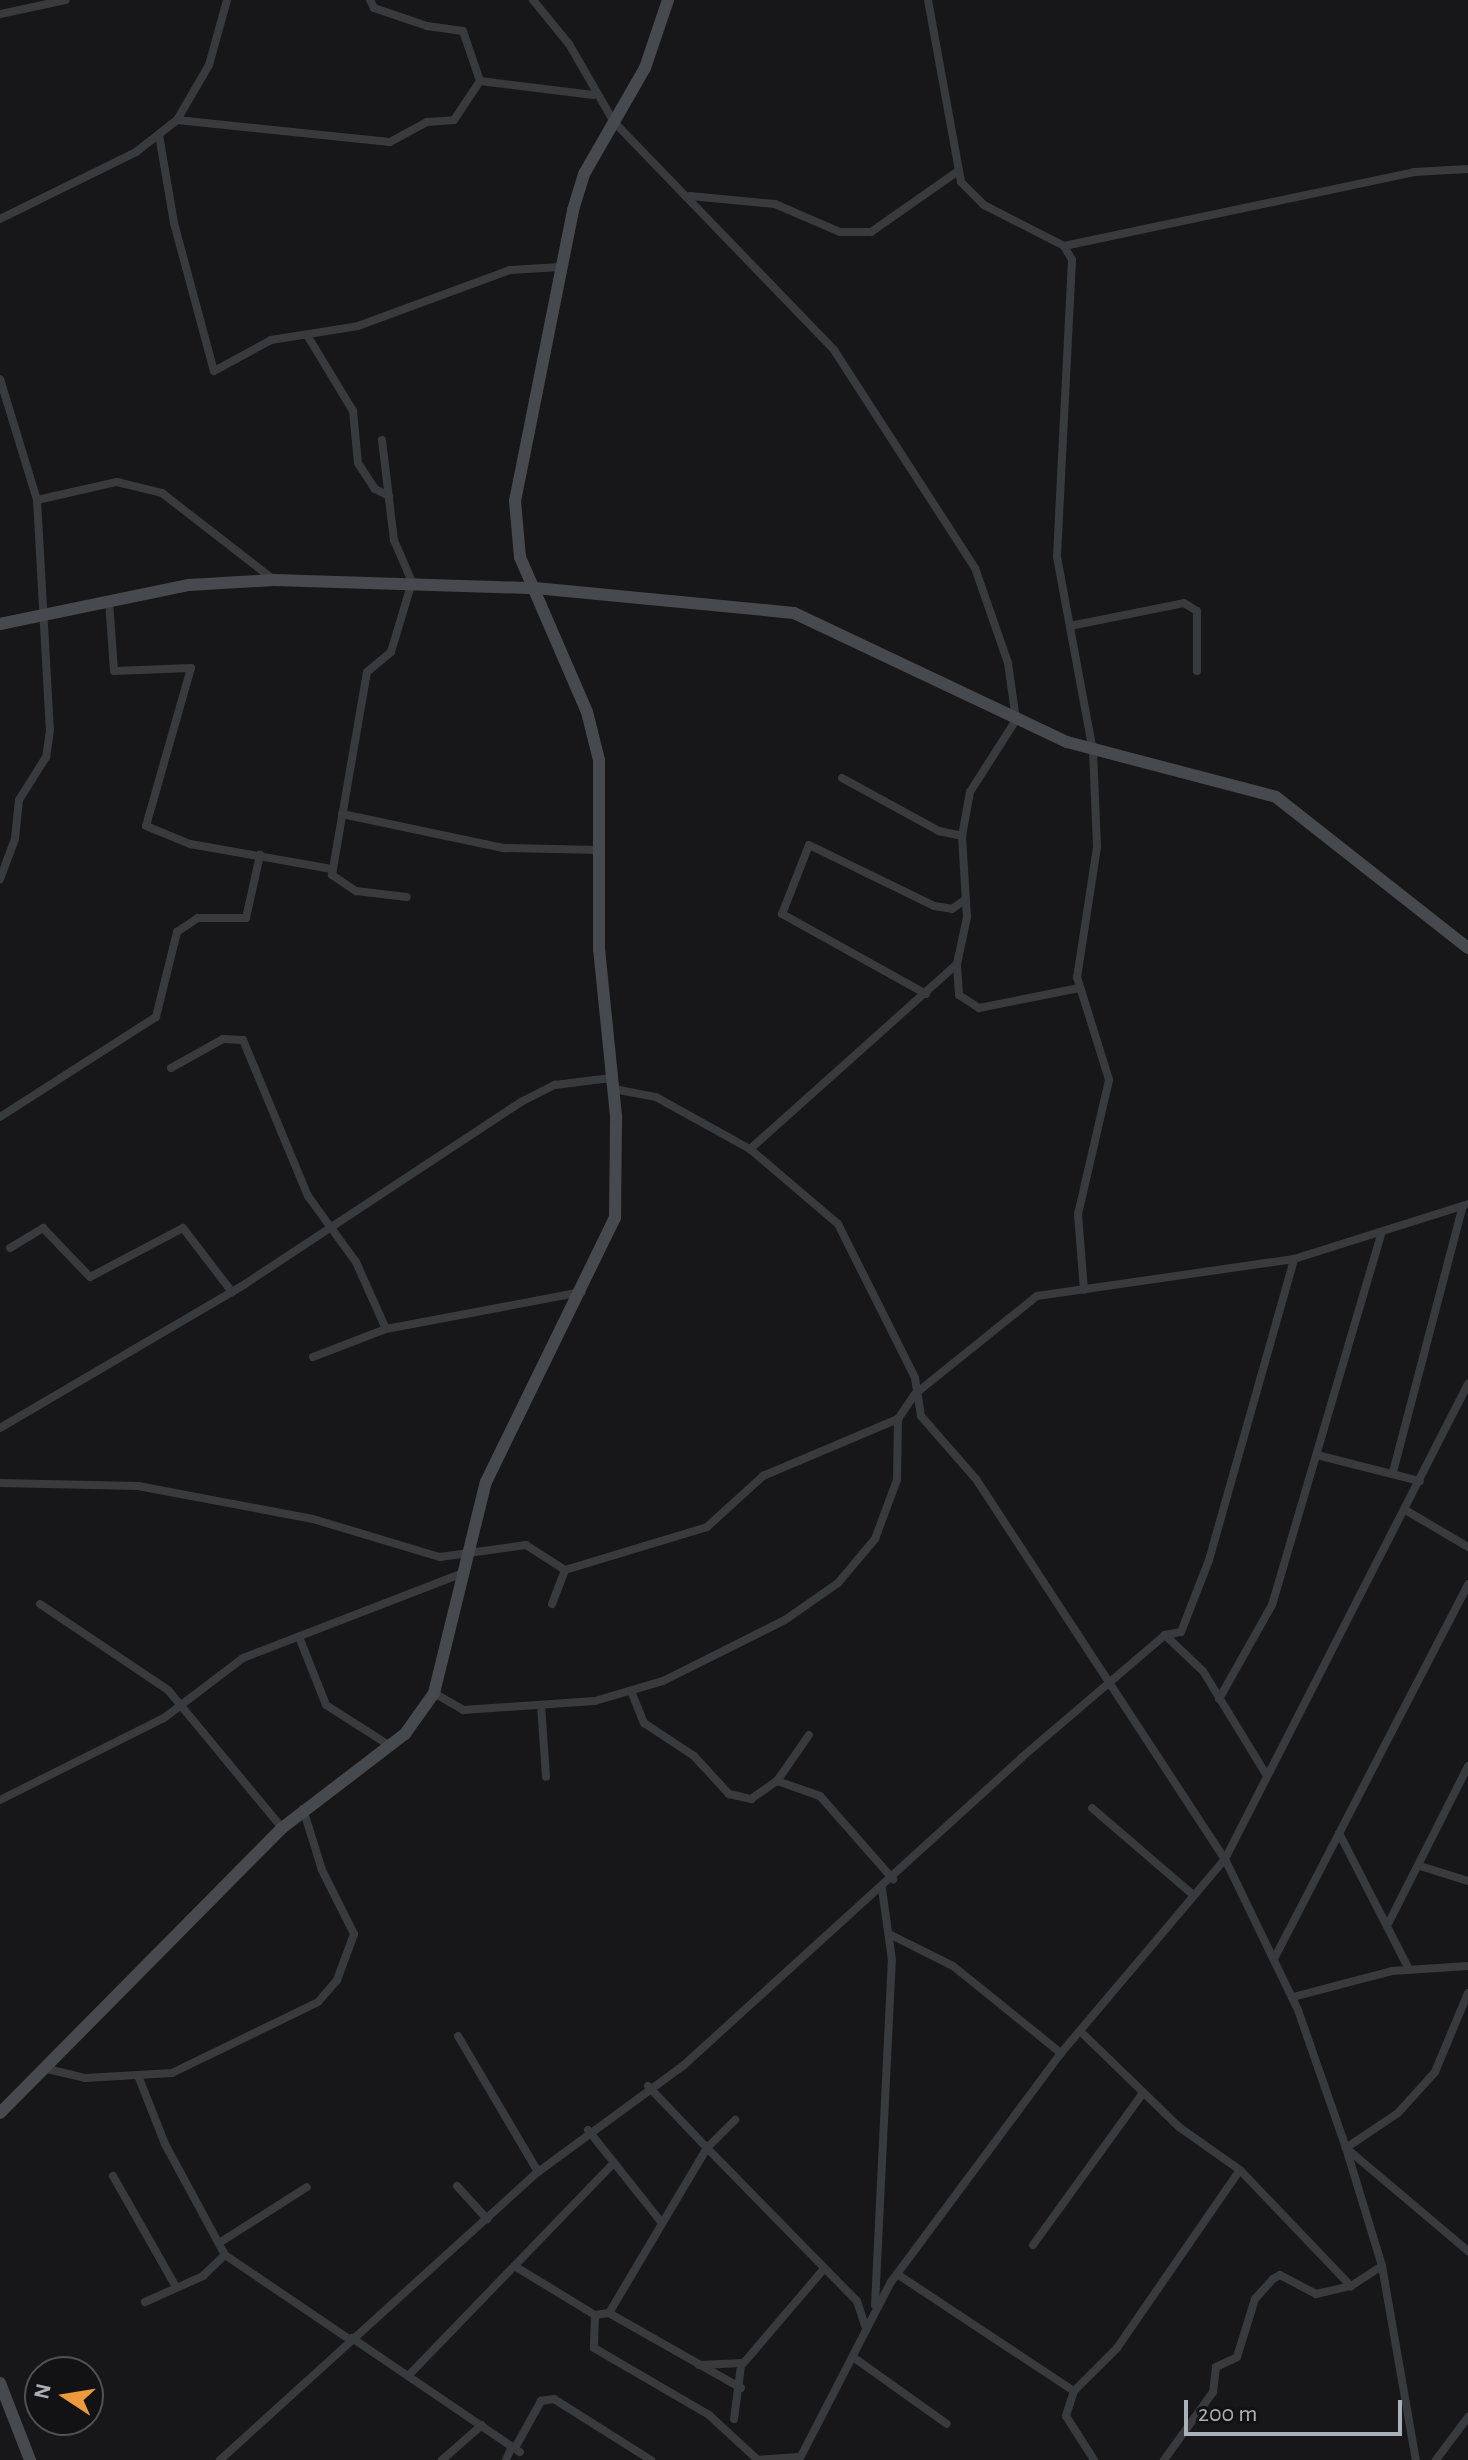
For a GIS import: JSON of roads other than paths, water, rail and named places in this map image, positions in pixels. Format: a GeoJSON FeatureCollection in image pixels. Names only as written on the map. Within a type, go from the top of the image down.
{"type":"FeatureCollection","features":[{"type":"Feature","properties":{"kind":"street"},"geometry":{"type":"LineString","coordinates":[[0,14],[66,0]]}},
{"type":"Feature","properties":{"kind":"street"},"geometry":{"type":"LineString","coordinates":[[0,219],[159,135],[177,120],[209,65],[227,0]]}},
{"type":"Feature","properties":{"kind":"street"},"geometry":{"type":"LineString","coordinates":[[370,0],[374,8],[427,26],[463,31],[480,81]]}},
{"type":"Feature","properties":{"kind":"street"},"geometry":{"type":"LineString","coordinates":[[533,0],[569,44],[593,95],[614,122],[690,196],[727,246],[834,350],[975,568],[1008,663],[1016,720],[977,773],[962,836],[965,900],[957,964],[959,995],[979,1008],[1079,988]]}},
{"type":"Feature","properties":{"kind":"street"},"geometry":{"type":"LineString","coordinates":[[0,2113],[47,2069],[282,1828],[303,1809],[390,1746],[434,1693],[463,1573],[496,1459],[582,1292],[615,1218],[613,1084],[599,950],[599,760],[587,712],[520,557],[515,501],[560,267],[584,174],[645,68],[668,0]]}},
{"type":"Feature","properties":{"kind":"street"},"geometry":{"type":"LineString","coordinates":[[928,0],[958,171],[984,205],[1064,246],[1072,260],[1057,557],[1093,751],[1097,847],[1079,988],[1109,1080],[1078,1214],[1084,1290]]}},
{"type":"Feature","properties":{"kind":"street"},"geometry":{"type":"LineString","coordinates":[[177,120],[390,142],[427,122],[454,120],[480,81]]}},
{"type":"Feature","properties":{"kind":"street"},"geometry":{"type":"LineString","coordinates":[[480,81],[593,95]]}},
{"type":"Feature","properties":{"kind":"street"},"geometry":{"type":"LineString","coordinates":[[159,135],[174,223],[214,371],[271,340],[358,326],[510,270],[560,267]]}},
{"type":"Feature","properties":{"kind":"street"},"geometry":{"type":"LineString","coordinates":[[1064,246],[1414,172],[1468,169]]}},
{"type":"Feature","properties":{"kind":"street"},"geometry":{"type":"LineString","coordinates":[[690,196],[775,204],[840,232],[871,232],[958,171]]}},
{"type":"Feature","properties":{"kind":"street"},"geometry":{"type":"LineString","coordinates":[[307,335],[353,411],[358,463],[375,489],[389,496]]}},
{"type":"Feature","properties":{"kind":"street"},"geometry":{"type":"LineString","coordinates":[[0,379],[37,500],[46,757],[19,800],[0,879]]}},
{"type":"Feature","properties":{"kind":"street"},"geometry":{"type":"LineString","coordinates":[[0,418],[11,414]]}},
{"type":"Feature","properties":{"kind":"street"},"geometry":{"type":"LineString","coordinates":[[382,440],[394,540],[412,582],[391,652],[367,672],[332,869],[335,881],[356,891],[407,897]]}},
{"type":"Feature","properties":{"kind":"street"},"geometry":{"type":"LineString","coordinates":[[37,500],[90,494],[117,482],[162,493],[274,580]]}},
{"type":"Feature","properties":{"kind":"street"},"geometry":{"type":"LineString","coordinates":[[0,624],[189,585],[274,580],[535,588],[794,613],[1016,720],[1093,751],[1276,797],[1468,948]]}},
{"type":"Feature","properties":{"kind":"street"},"geometry":{"type":"LineString","coordinates":[[109,601],[114,671],[191,668],[146,826],[190,844],[332,869]]}},
{"type":"Feature","properties":{"kind":"street"},"geometry":{"type":"LineString","coordinates":[[1070,626],[1184,603],[1197,611],[1197,671]]}},
{"type":"Feature","properties":{"kind":"street"},"geometry":{"type":"LineString","coordinates":[[842,778],[939,831],[962,836]]}},
{"type":"Feature","properties":{"kind":"street"},"geometry":{"type":"LineString","coordinates":[[342,814],[504,848],[600,850]]}},
{"type":"Feature","properties":{"kind":"street"},"geometry":{"type":"LineString","coordinates":[[926,994],[782,914],[809,845],[934,906],[952,909],[965,900]]}},
{"type":"Feature","properties":{"kind":"street"},"geometry":{"type":"LineString","coordinates":[[0,1117],[156,1017],[177,932],[198,918],[246,918],[260,855]]}},
{"type":"Feature","properties":{"kind":"street"},"geometry":{"type":"LineString","coordinates":[[750,1149],[874,1033],[926,994],[957,964]]}},
{"type":"Feature","properties":{"kind":"street"},"geometry":{"type":"LineString","coordinates":[[171,1068],[223,1039],[243,1040],[308,1196],[356,1262],[386,1329]]}},
{"type":"Feature","properties":{"kind":"street"},"geometry":{"type":"LineString","coordinates":[[0,1428],[232,1292],[521,1102],[555,1085],[613,1084],[656,1097],[750,1149],[809,1192],[838,1224],[915,1378],[915,1394],[921,1416],[976,1479],[1113,1682],[1155,1761],[1225,1859],[1275,1957],[1293,1997],[1346,2148],[1382,2266],[1416,2460]]}},
{"type":"Feature","properties":{"kind":"street"},"geometry":{"type":"LineString","coordinates":[[434,1693],[463,1710],[541,1705],[631,1691],[761,1633],[846,1575],[890,1505],[898,1419],[915,1394],[1037,1296],[1294,1259],[1466,1205]]}},
{"type":"Feature","properties":{"kind":"street"},"geometry":{"type":"LineString","coordinates":[[1393,1472],[1466,1205]]}},
{"type":"Feature","properties":{"kind":"street"},"geometry":{"type":"LineString","coordinates":[[10,1248],[43,1228],[90,1277],[183,1228],[232,1292]]}},
{"type":"Feature","properties":{"kind":"street"},"geometry":{"type":"LineString","coordinates":[[1219,1699],[1272,1605],[1321,1456],[1382,1232]]}},
{"type":"Feature","properties":{"kind":"street"},"geometry":{"type":"LineString","coordinates":[[220,2460],[350,2338],[538,2172],[648,2086],[684,2065],[1165,1635],[1181,1632],[1195,1604],[1294,1259]]}},
{"type":"Feature","properties":{"kind":"street"},"geometry":{"type":"LineString","coordinates":[[313,1357],[386,1329],[582,1292]]}},
{"type":"Feature","properties":{"kind":"street"},"geometry":{"type":"LineString","coordinates":[[595,2315],[594,2348],[709,2415],[757,2460],[799,2459],[853,2357],[875,2306],[897,2274],[1061,2053],[1192,1894],[1225,1859],[1407,1511],[1468,1384]]}},
{"type":"Feature","properties":{"kind":"street"},"geometry":{"type":"LineString","coordinates":[[0,1483],[138,1486],[313,1519],[416,1553],[468,1556],[526,1545],[565,1570],[707,1527],[769,1473],[898,1419]]}},
{"type":"Feature","properties":{"kind":"street"},"geometry":{"type":"LineString","coordinates":[[1321,1456],[1420,1481]]}},
{"type":"Feature","properties":{"kind":"street"},"geometry":{"type":"LineString","coordinates":[[1407,1511],[1468,1547]]}},
{"type":"Feature","properties":{"kind":"street"},"geometry":{"type":"LineString","coordinates":[[552,1604],[565,1570]]}},
{"type":"Feature","properties":{"kind":"street"},"geometry":{"type":"LineString","coordinates":[[0,1800],[183,1704],[243,1658],[463,1573]]}},
{"type":"Feature","properties":{"kind":"street"},"geometry":{"type":"LineString","coordinates":[[1275,1957],[1468,1584]]}},
{"type":"Feature","properties":{"kind":"street"},"geometry":{"type":"LineString","coordinates":[[40,1604],[183,1704],[282,1828]]}},
{"type":"Feature","properties":{"kind":"street"},"geometry":{"type":"LineString","coordinates":[[1165,1635],[1203,1671],[1267,1776]]}},
{"type":"Feature","properties":{"kind":"street"},"geometry":{"type":"LineString","coordinates":[[299,1637],[326,1705],[390,1746]]}},
{"type":"Feature","properties":{"kind":"street"},"geometry":{"type":"LineString","coordinates":[[631,1691],[644,1723],[684,1747],[737,1799],[751,1799],[777,1781],[809,1735]]}},
{"type":"Feature","properties":{"kind":"street"},"geometry":{"type":"LineString","coordinates":[[541,1705],[546,1777]]}},
{"type":"Feature","properties":{"kind":"street"},"geometry":{"type":"LineString","coordinates":[[1388,1924],[1468,1766]]}},
{"type":"Feature","properties":{"kind":"street"},"geometry":{"type":"LineString","coordinates":[[777,1781],[820,1796],[893,1879]]}},
{"type":"Feature","properties":{"kind":"street"},"geometry":{"type":"LineString","coordinates":[[1092,1808],[1192,1894]]}},
{"type":"Feature","properties":{"kind":"street"},"geometry":{"type":"LineString","coordinates":[[47,2069],[65,2077],[139,2078],[194,2066],[243,2034],[289,2021],[337,1980],[354,1934],[322,1870],[303,1809]]}},
{"type":"Feature","properties":{"kind":"street"},"geometry":{"type":"LineString","coordinates":[[1339,1833],[1409,1969]]}},
{"type":"Feature","properties":{"kind":"street"},"geometry":{"type":"LineString","coordinates":[[1420,1866],[1468,1881]]}},
{"type":"Feature","properties":{"kind":"street"},"geometry":{"type":"LineString","coordinates":[[875,2306],[891,1935],[882,1889]]}},
{"type":"Feature","properties":{"kind":"street"},"geometry":{"type":"LineString","coordinates":[[891,1935],[953,1966],[1061,2053]]}},
{"type":"Feature","properties":{"kind":"street"},"geometry":{"type":"LineString","coordinates":[[1293,1997],[1409,1969],[1468,1966]]}},
{"type":"Feature","properties":{"kind":"street"},"geometry":{"type":"LineString","coordinates":[[1346,2148],[1398,2113],[1435,2072],[1468,1993]]}},
{"type":"Feature","properties":{"kind":"street"},"geometry":{"type":"LineString","coordinates":[[1081,2032],[1143,2093],[1240,2170],[1351,2286]]}},
{"type":"Feature","properties":{"kind":"street"},"geometry":{"type":"LineString","coordinates":[[458,2036],[538,2172]]}},
{"type":"Feature","properties":{"kind":"street"},"geometry":{"type":"LineString","coordinates":[[139,2078],[165,2144],[225,2255],[516,2449]]}},
{"type":"Feature","properties":{"kind":"street"},"geometry":{"type":"LineString","coordinates":[[648,2086],[823,2270],[857,2301],[865,2326]]}},
{"type":"Feature","properties":{"kind":"street"},"geometry":{"type":"LineString","coordinates":[[1033,2245],[1143,2093]]}},
{"type":"Feature","properties":{"kind":"street"},"geometry":{"type":"LineString","coordinates":[[609,2313],[707,2148],[735,2120]]}},
{"type":"Feature","properties":{"kind":"street"},"geometry":{"type":"LineString","coordinates":[[588,2130],[612,2165],[662,2223]]}},
{"type":"Feature","properties":{"kind":"street"},"geometry":{"type":"LineString","coordinates":[[1346,2148],[1468,2251]]}},
{"type":"Feature","properties":{"kind":"street"},"geometry":{"type":"LineString","coordinates":[[408,2376],[516,2267],[546,2225],[612,2165]]}},
{"type":"Feature","properties":{"kind":"street"},"geometry":{"type":"LineString","coordinates":[[1094,2460],[1066,2416],[1074,2391],[1117,2348],[1240,2170]]}},
{"type":"Feature","properties":{"kind":"street"},"geometry":{"type":"LineString","coordinates":[[113,2176],[175,2285]]}},
{"type":"Feature","properties":{"kind":"street"},"geometry":{"type":"LineString","coordinates":[[457,2186],[487,2219]]}},
{"type":"Feature","properties":{"kind":"street"},"geometry":{"type":"LineString","coordinates":[[219,2243],[307,2187]]}},
{"type":"Feature","properties":{"kind":"street"},"geometry":{"type":"LineString","coordinates":[[145,2302],[175,2285],[203,2276],[225,2255]]}},
{"type":"Feature","properties":{"kind":"street"},"geometry":{"type":"LineString","coordinates":[[1164,2460],[1213,2392],[1216,2367],[1237,2357],[1255,2299],[1273,2279],[1280,2275],[1316,2294],[1351,2286],[1382,2266]]}},
{"type":"Feature","properties":{"kind":"street"},"geometry":{"type":"LineString","coordinates":[[516,2267],[595,2315],[609,2313],[741,2388]]}},
{"type":"Feature","properties":{"kind":"street"},"geometry":{"type":"LineString","coordinates":[[734,2419],[743,2363],[823,2270]]}},
{"type":"Feature","properties":{"kind":"street"},"geometry":{"type":"LineString","coordinates":[[897,2274],[1074,2391]]}},
{"type":"Feature","properties":{"kind":"street"},"geometry":{"type":"LineString","coordinates":[[853,2357],[947,2424]]}},
{"type":"Feature","properties":{"kind":"street"},"geometry":{"type":"LineString","coordinates":[[698,2366],[743,2363]]}},
{"type":"Feature","properties":{"kind":"street"},"geometry":{"type":"LineString","coordinates":[[0,2383],[30,2460]]}},
{"type":"Feature","properties":{"kind":"street"},"geometry":{"type":"LineString","coordinates":[[506,2460],[516,2449],[541,2401],[554,2399],[651,2460]]}},
{"type":"Feature","properties":{"kind":"street"},"geometry":{"type":"LineString","coordinates":[[1436,2460],[1468,2417]]}},
{"type":"Feature","properties":{"kind":"street"},"geometry":{"type":"LineString","coordinates":[[442,2460],[482,2425]]}}]}
